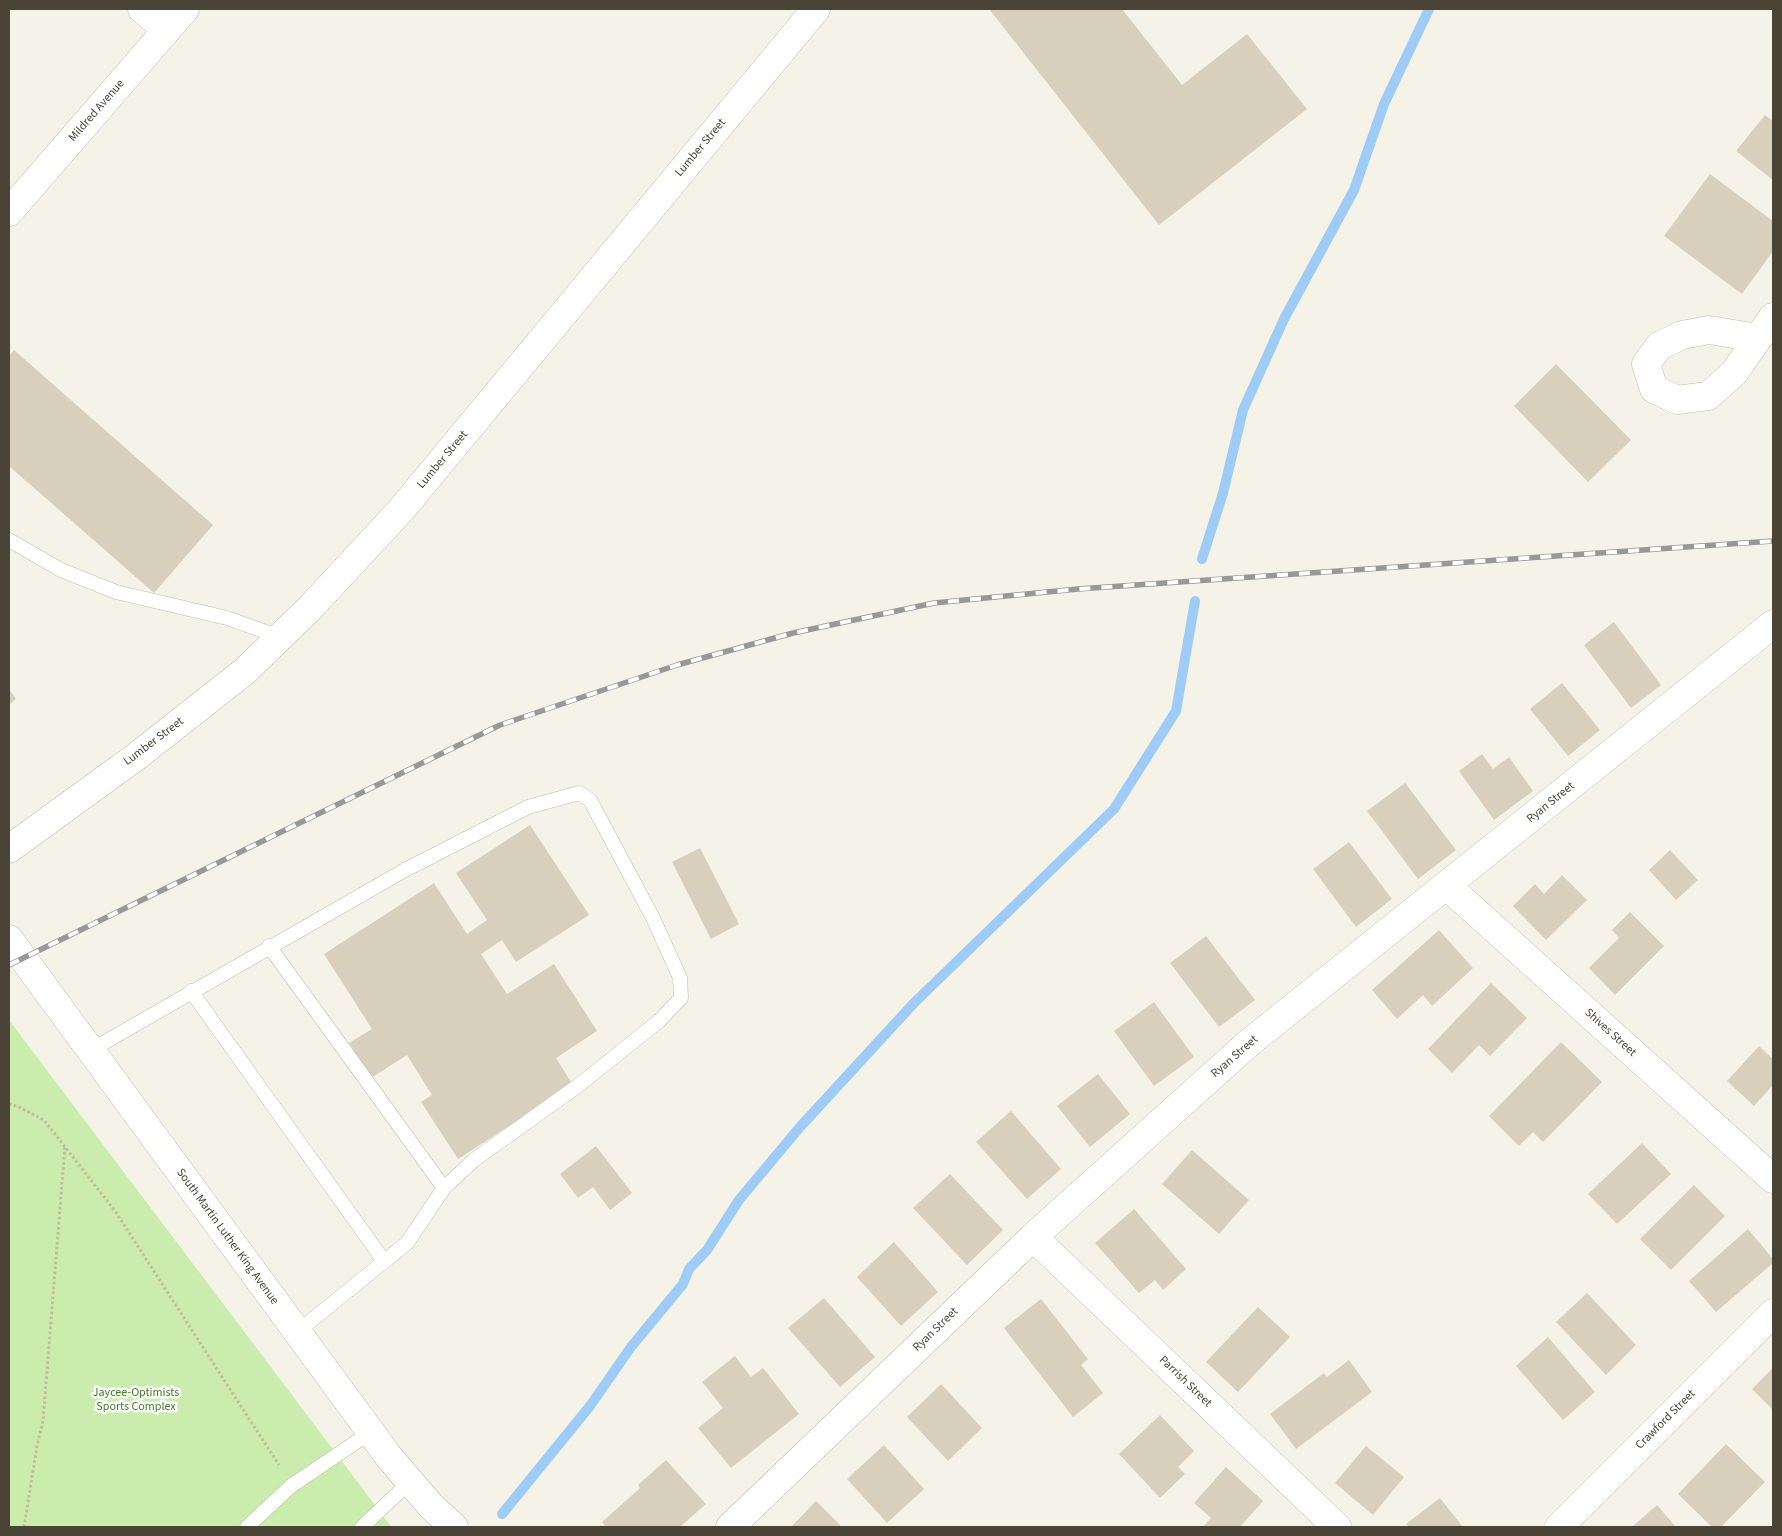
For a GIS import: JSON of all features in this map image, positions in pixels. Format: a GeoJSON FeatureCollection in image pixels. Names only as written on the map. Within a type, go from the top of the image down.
{"type":"FeatureCollection","features":[{"type":"Feature","properties":{"kind":"street"},"geometry":{"type":"LineString","coordinates":[[142,9],[166,30]]}},
{"type":"Feature","properties":{"kind":"street","name":"Mildred Avenue"},"geometry":{"type":"LineString","coordinates":[[9,212],[185,9]]}},
{"type":"Feature","properties":{"kind":"street","name":"Lumber Street"},"geometry":{"type":"LineString","coordinates":[[9,849],[137,756],[245,671],[310,608],[401,510],[816,9]]}},
{"type":"Feature","properties":{"kind":"street","name":"Ryan Street"},"geometry":{"type":"LineString","coordinates":[[730,1527],[1033,1237],[1250,1042],[1773,624]]}},
{"type":"Feature","properties":{"kind":"street","name":"Shives Street"},"geometry":{"type":"LineString","coordinates":[[1447,886],[1773,1179]]}},
{"type":"Feature","properties":{"kind":"street","name":"South Martin Luther King Avenue"},"geometry":{"type":"LineString","coordinates":[[9,939],[371,1432],[410,1482],[454,1527]]}},
{"type":"Feature","properties":{"kind":"street","name":"Parrish Street"},"geometry":{"type":"LineString","coordinates":[[1033,1237],[1337,1527]]}},
{"type":"Feature","properties":{"kind":"street","name":"Crawford Street"},"geometry":{"type":"LineString","coordinates":[[1559,1527],[1773,1313]]}},
{"type":"Feature","properties":{"kind":"lane"},"geometry":{"type":"LineString","coordinates":[[9,540],[60,570],[116,592],[227,618],[280,637]]}},
{"type":"Feature","properties":{"kind":"lane"},"geometry":{"type":"LineString","coordinates":[[91,1050],[269,946],[405,870],[528,807],[579,793],[590,800],[653,918],[680,978],[681,998],[659,1021],[608,1062],[474,1160],[444,1188],[406,1242],[297,1332]]}},
{"type":"Feature","properties":{"kind":"lane"},"geometry":{"type":"LineString","coordinates":[[269,946],[444,1188]]}},
{"type":"Feature","properties":{"kind":"lane"},"geometry":{"type":"LineString","coordinates":[[191,991],[384,1261]]}},
{"type":"Feature","properties":{"kind":"lane"},"geometry":{"type":"LineString","coordinates":[[247,1527],[291,1486],[371,1432]]}},
{"type":"Feature","properties":{"kind":"lane"},"geometry":{"type":"LineString","coordinates":[[362,1527],[410,1482]]}},
{"type":"Feature","properties":{"kind":"path"},"geometry":{"type":"LineString","coordinates":[[9,1104],[17,1106],[44,1120],[115,1212],[291,1486]]}},
{"type":"Feature","properties":{"kind":"path"},"geometry":{"type":"LineString","coordinates":[[24,1527],[43,1421],[65,1145]]}},
{"type":"Feature","properties":{"kind":"green space","name":"Jaycee-Optimists Sports Complex"},"geometry":{"type":"Polygon","coordinates":[[[9,1020],[390,1525],[392,1527],[9,1527],[9,1020]]]}},
{"type":"Feature","properties":{"kind":"building"},"geometry":{"type":"Polygon","coordinates":[[[989,9],[1122,9],[1182,85],[1247,34],[1307,109],[1159,225],[989,9]]]}},
{"type":"Feature","properties":{"kind":"building"},"geometry":{"type":"Polygon","coordinates":[[[1765,115],[1773,121],[1773,180],[1736,151],[1765,115]]]}},
{"type":"Feature","properties":{"kind":"building"},"geometry":{"type":"Polygon","coordinates":[[[1710,174],[1773,221],[1773,251],[1742,294],[1664,236],[1710,174]]]}},
{"type":"Feature","properties":{"kind":"building"},"geometry":{"type":"Polygon","coordinates":[[[14,350],[213,525],[154,593],[9,466],[9,356],[14,350]]]}},
{"type":"Feature","properties":{"kind":"building"},"geometry":{"type":"Polygon","coordinates":[[[1556,364],[1631,440],[1588,482],[1514,406],[1556,364]]]}},
{"type":"Feature","properties":{"kind":"building"},"geometry":{"type":"Polygon","coordinates":[[[1614,622],[1661,685],[1631,708],[1584,645],[1614,622]]]}},
{"type":"Feature","properties":{"kind":"building"},"geometry":{"type":"Polygon","coordinates":[[[1562,683],[1600,730],[1568,756],[1530,709],[1562,683]]]}},
{"type":"Feature","properties":{"kind":"building"},"geometry":{"type":"Polygon","coordinates":[[[9,689],[16,699],[9,705],[9,689]]]}},
{"type":"Feature","properties":{"kind":"building"},"geometry":{"type":"Polygon","coordinates":[[[1482,754],[1493,769],[1509,757],[1533,791],[1494,820],[1459,771],[1482,754]]]}},
{"type":"Feature","properties":{"kind":"building"},"geometry":{"type":"Polygon","coordinates":[[[1405,783],[1456,850],[1418,879],[1367,811],[1405,783]]]}},
{"type":"Feature","properties":{"kind":"building"},"geometry":{"type":"Polygon","coordinates":[[[530,825],[589,915],[516,962],[502,940],[481,954],[507,994],[554,964],[597,1031],[556,1058],[573,1085],[458,1159],[421,1102],[432,1095],[407,1055],[371,1078],[349,1043],[372,1029],[324,954],[434,883],[467,934],[487,920],[456,873],[530,825]]]}},
{"type":"Feature","properties":{"kind":"building"},"geometry":{"type":"Polygon","coordinates":[[[1349,842],[1392,899],[1356,927],[1313,869],[1349,842]]]}},
{"type":"Feature","properties":{"kind":"building"},"geometry":{"type":"Polygon","coordinates":[[[700,848],[739,924],[711,939],[672,862],[700,848]]]}},
{"type":"Feature","properties":{"kind":"building"},"geometry":{"type":"Polygon","coordinates":[[[1670,850],[1698,880],[1676,900],[1649,870],[1670,850]]]}},
{"type":"Feature","properties":{"kind":"building"},"geometry":{"type":"Polygon","coordinates":[[[1562,875],[1587,900],[1546,940],[1513,906],[1535,884],[1544,894],[1562,875]]]}},
{"type":"Feature","properties":{"kind":"building"},"geometry":{"type":"Polygon","coordinates":[[[1630,912],[1664,946],[1615,995],[1589,968],[1619,938],[1612,930],[1630,912]]]}},
{"type":"Feature","properties":{"kind":"building"},"geometry":{"type":"Polygon","coordinates":[[[1439,930],[1473,968],[1432,1006],[1423,995],[1397,1019],[1372,990],[1439,930]]]}},
{"type":"Feature","properties":{"kind":"building"},"geometry":{"type":"Polygon","coordinates":[[[1206,936],[1255,1000],[1219,1027],[1170,963],[1206,936]]]}},
{"type":"Feature","properties":{"kind":"building"},"geometry":{"type":"Polygon","coordinates":[[[1491,983],[1527,1018],[1490,1056],[1479,1045],[1452,1073],[1428,1049],[1491,983]]]}},
{"type":"Feature","properties":{"kind":"building"},"geometry":{"type":"Polygon","coordinates":[[[1154,1002],[1194,1057],[1154,1086],[1114,1031],[1154,1002]]]}},
{"type":"Feature","properties":{"kind":"building"},"geometry":{"type":"Polygon","coordinates":[[[1561,1042],[1602,1082],[1543,1142],[1533,1132],[1519,1146],[1489,1116],[1561,1042]]]}},
{"type":"Feature","properties":{"kind":"building"},"geometry":{"type":"Polygon","coordinates":[[[1759,1046],[1773,1059],[1773,1085],[1754,1106],[1727,1081],[1759,1046]]]}},
{"type":"Feature","properties":{"kind":"building"},"geometry":{"type":"Polygon","coordinates":[[[1098,1074],[1130,1114],[1090,1147],[1057,1106],[1098,1074]]]}},
{"type":"Feature","properties":{"kind":"building"},"geometry":{"type":"Polygon","coordinates":[[[1011,1111],[1061,1169],[1027,1199],[976,1142],[1011,1111]]]}},
{"type":"Feature","properties":{"kind":"building"},"geometry":{"type":"Polygon","coordinates":[[[1642,1143],[1671,1174],[1617,1224],[1588,1194],[1642,1143]]]}},
{"type":"Feature","properties":{"kind":"building"},"geometry":{"type":"Polygon","coordinates":[[[596,1146],[632,1193],[610,1210],[593,1187],[578,1198],[560,1174],[596,1146]]]}},
{"type":"Feature","properties":{"kind":"building"},"geometry":{"type":"Polygon","coordinates":[[[1192,1150],[1249,1200],[1219,1234],[1162,1184],[1192,1150]]]}},
{"type":"Feature","properties":{"kind":"building"},"geometry":{"type":"Polygon","coordinates":[[[950,1174],[1003,1230],[967,1265],[913,1208],[950,1174]]]}},
{"type":"Feature","properties":{"kind":"building"},"geometry":{"type":"Polygon","coordinates":[[[1694,1185],[1725,1216],[1671,1270],[1640,1239],[1694,1185]]]}},
{"type":"Feature","properties":{"kind":"building"},"geometry":{"type":"Polygon","coordinates":[[[1134,1209],[1186,1269],[1163,1290],[1155,1280],[1139,1293],[1095,1243],[1134,1209]]]}},
{"type":"Feature","properties":{"kind":"building"},"geometry":{"type":"Polygon","coordinates":[[[1748,1229],[1773,1259],[1773,1263],[1716,1312],[1689,1281],[1748,1229]]]}},
{"type":"Feature","properties":{"kind":"building"},"geometry":{"type":"Polygon","coordinates":[[[894,1242],[938,1292],[901,1326],[857,1277],[894,1242]]]}},
{"type":"Feature","properties":{"kind":"building"},"geometry":{"type":"Polygon","coordinates":[[[1587,1293],[1636,1345],[1606,1375],[1556,1322],[1587,1293]]]}},
{"type":"Feature","properties":{"kind":"building"},"geometry":{"type":"Polygon","coordinates":[[[824,1298],[875,1357],[840,1387],[788,1328],[824,1298]]]}},
{"type":"Feature","properties":{"kind":"building"},"geometry":{"type":"Polygon","coordinates":[[[1041,1299],[1088,1359],[1081,1365],[1103,1393],[1073,1417],[1004,1328],[1041,1299]]]}},
{"type":"Feature","properties":{"kind":"building"},"geometry":{"type":"Polygon","coordinates":[[[1258,1307],[1290,1337],[1238,1392],[1206,1362],[1258,1307]]]}},
{"type":"Feature","properties":{"kind":"building"},"geometry":{"type":"Polygon","coordinates":[[[1548,1337],[1595,1392],[1563,1420],[1516,1366],[1548,1337]]]}},
{"type":"Feature","properties":{"kind":"building"},"geometry":{"type":"Polygon","coordinates":[[[735,1356],[751,1377],[763,1368],[799,1414],[731,1468],[698,1428],[723,1408],[702,1382],[735,1356]]]}},
{"type":"Feature","properties":{"kind":"building"},"geometry":{"type":"Polygon","coordinates":[[[1349,1360],[1372,1392],[1296,1449],[1270,1414],[1324,1373],[1327,1377],[1349,1360]]]}},
{"type":"Feature","properties":{"kind":"building"},"geometry":{"type":"Polygon","coordinates":[[[1773,1368],[1773,1410],[1752,1389],[1773,1368]]]}},
{"type":"Feature","properties":{"kind":"building"},"geometry":{"type":"Polygon","coordinates":[[[941,1384],[982,1428],[948,1461],[907,1417],[941,1384]]]}},
{"type":"Feature","properties":{"kind":"building"},"geometry":{"type":"Polygon","coordinates":[[[1160,1415],[1194,1451],[1178,1467],[1185,1474],[1160,1498],[1119,1454],[1160,1415]]]}},
{"type":"Feature","properties":{"kind":"building"},"geometry":{"type":"Polygon","coordinates":[[[1726,1444],[1765,1482],[1721,1527],[1712,1527],[1678,1494],[1726,1444]]]}},
{"type":"Feature","properties":{"kind":"building"},"geometry":{"type":"Polygon","coordinates":[[[884,1445],[924,1489],[887,1523],[847,1479],[884,1445]]]}},
{"type":"Feature","properties":{"kind":"building"},"geometry":{"type":"Polygon","coordinates":[[[1366,1446],[1404,1477],[1373,1515],[1335,1483],[1366,1446]]]}},
{"type":"Feature","properties":{"kind":"building"},"geometry":{"type":"Polygon","coordinates":[[[666,1460],[706,1504],[680,1527],[606,1527],[602,1522],[640,1488],[638,1485],[666,1460]]]}},
{"type":"Feature","properties":{"kind":"building"},"geometry":{"type":"Polygon","coordinates":[[[1226,1467],[1263,1501],[1240,1527],[1203,1527],[1211,1518],[1194,1503],[1226,1467]]]}},
{"type":"Feature","properties":{"kind":"building"},"geometry":{"type":"Polygon","coordinates":[[[1440,1498],[1463,1527],[1409,1527],[1406,1524],[1440,1498]]]}},
{"type":"Feature","properties":{"kind":"building"},"geometry":{"type":"Polygon","coordinates":[[[816,1501],[842,1527],[791,1527],[816,1501]]]}},
{"type":"Feature","properties":{"kind":"building"},"geometry":{"type":"Polygon","coordinates":[[[1657,1505],[1676,1527],[1632,1527],[1657,1505]]]}},
{"type":"Feature","properties":{"kind":"waterway"},"geometry":{"type":"LineString","coordinates":[[1202,559],[1223,493],[1243,410],[1284,319],[1354,190],[1384,104],[1429,9]]}},
{"type":"Feature","properties":{"kind":"waterway"},"geometry":{"type":"LineString","coordinates":[[502,1514],[590,1406],[631,1347],[683,1284],[689,1269],[707,1250],[739,1200],[800,1127],[914,1003],[1114,809],[1176,711],[1195,601]]}},
{"type":"Feature","properties":{"kind":"railway"},"geometry":{"type":"LineString","coordinates":[[9,965],[500,725],[677,665],[793,633],[934,603],[1078,589],[1773,541]]}}]}
